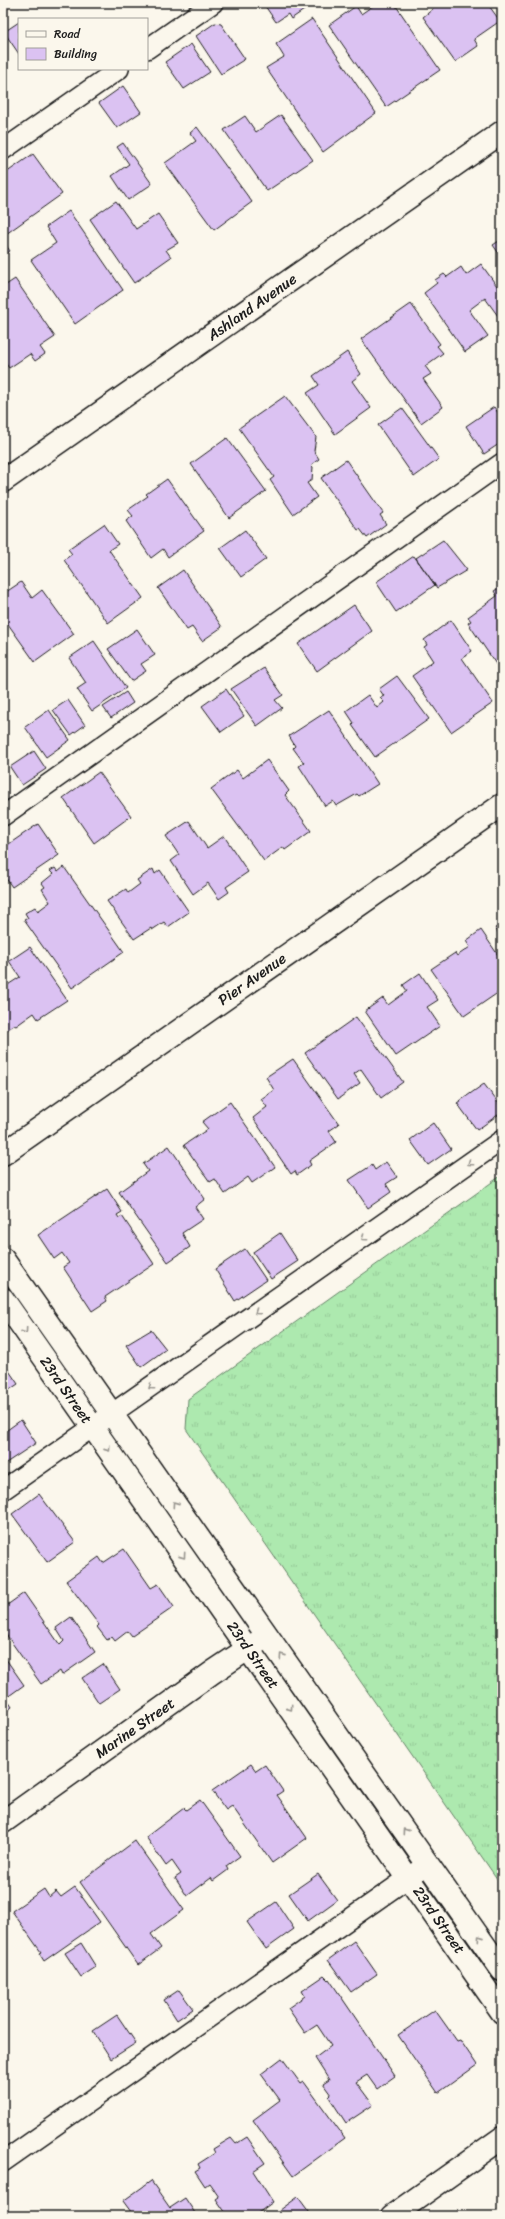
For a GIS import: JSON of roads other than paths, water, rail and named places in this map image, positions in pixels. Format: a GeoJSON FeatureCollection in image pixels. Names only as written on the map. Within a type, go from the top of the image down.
{"type":"FeatureCollection","features":[{"type":"Feature","properties":{"kind":"street","name":"Ashland Avenue"},"geometry":{"type":"LineString","coordinates":[[3,481],[502,132]]}},
{"type":"Feature","properties":{"kind":"street","name":"Pier Avenue"},"geometry":{"type":"LineString","coordinates":[[3,1154],[502,805]]}},
{"type":"Feature","properties":{"kind":"street","name":"23rd Street"},"geometry":{"type":"LineString","coordinates":[[3,1259],[502,1970]]}},
{"type":"Feature","properties":{"kind":"street","name":"23rd Street"},"geometry":{"type":"LineString","coordinates":[[3,1299],[502,2012]]}},
{"type":"Feature","properties":{"kind":"street","name":"Marine Street"},"geometry":{"type":"LineString","coordinates":[[3,1822],[267,1636]]}},
{"type":"Feature","properties":{"kind":"street"},"geometry":{"type":"LineString","coordinates":[[392,2216],[502,2138]]}},
{"type":"Feature","properties":{"kind":"lane"},"geometry":{"type":"LineString","coordinates":[[148,48],[213,3]]}},
{"type":"Feature","properties":{"kind":"lane"},"geometry":{"type":"LineString","coordinates":[[3,150],[118,70]]}},
{"type":"Feature","properties":{"kind":"lane"},"geometry":{"type":"LineString","coordinates":[[3,816],[502,463]]}},
{"type":"Feature","properties":{"kind":"lane"},"geometry":{"type":"LineString","coordinates":[[3,1490],[502,1140]]}},
{"type":"Feature","properties":{"kind":"lane"},"geometry":{"type":"LineString","coordinates":[[3,2162],[428,1864]]}}]}
